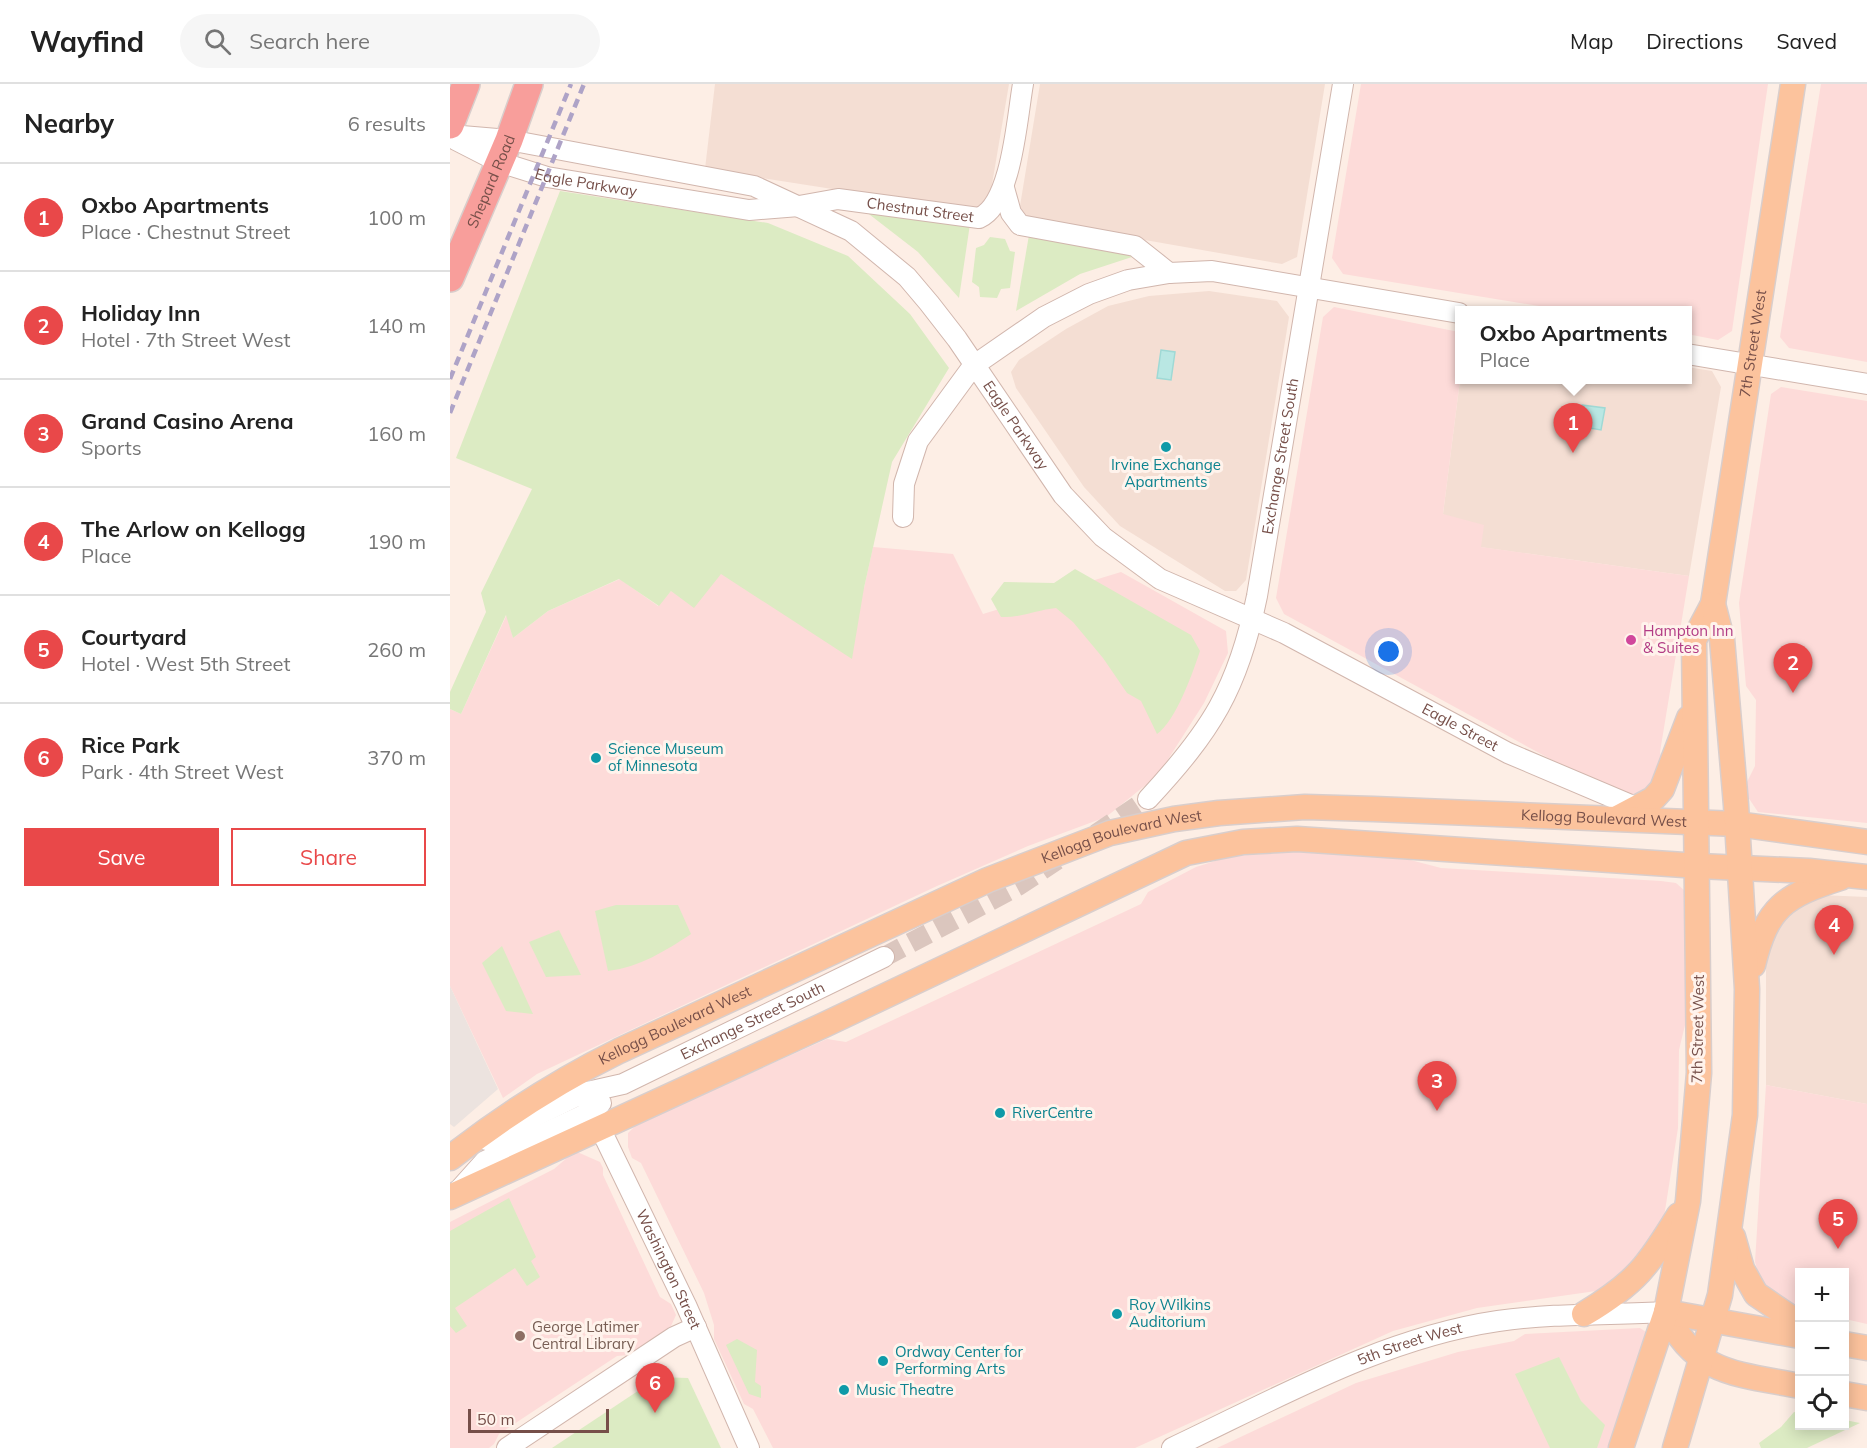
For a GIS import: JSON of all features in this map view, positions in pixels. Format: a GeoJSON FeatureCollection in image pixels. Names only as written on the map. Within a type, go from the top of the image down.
{"type":"FeatureCollection","features":[{"type":"Feature","properties":{"kind":"highway"},"geometry":{"type":"LineString","coordinates":[[450,125],[466,84]]}},
{"type":"Feature","properties":{"kind":"highway","name":"Shepard Road"},"geometry":{"type":"LineString","coordinates":[[450,278],[504,151],[529,84]]}},
{"type":"Feature","properties":{"kind":"main road","name":"7th Street West"},"geometry":{"type":"LineString","coordinates":[[1621,1448],[1666,1312],[1688,1201],[1699,1073],[1699,866],[1694,640],[1713,604],[1793,84]]}},
{"type":"Feature","properties":{"kind":"main road","name":"7th Street West"},"geometry":{"type":"LineString","coordinates":[[1675,1448],[1703,1360],[1720,1295],[1745,1115],[1747,989],[1737,824],[1722,639],[1713,604]]}},
{"type":"Feature","properties":{"kind":"main road"},"geometry":{"type":"LineString","coordinates":[[1614,819],[1637,808],[1662,789],[1694,705]]}},
{"type":"Feature","properties":{"kind":"main road","name":"Kellogg Boulevard West"},"geometry":{"type":"LineString","coordinates":[[450,1159],[525,1103],[568,1076],[988,880],[1110,832],[1219,813],[1305,807],[1737,824],[1867,842]]}},
{"type":"Feature","properties":{"kind":"main road"},"geometry":{"type":"LineString","coordinates":[[454,1193],[592,1110],[825,1025],[1186,853],[1243,842],[1297,839],[1857,876]]}},
{"type":"Feature","properties":{"kind":"main road"},"geometry":{"type":"LineString","coordinates":[[1747,989],[1759,939],[1767,921],[1776,910],[1790,898],[1811,887],[1857,876]]}},
{"type":"Feature","properties":{"kind":"main road"},"geometry":{"type":"LineString","coordinates":[[1584,1314],[1610,1298],[1644,1270],[1688,1201]]}},
{"type":"Feature","properties":{"kind":"main road"},"geometry":{"type":"LineString","coordinates":[[1730,1223],[1742,1269],[1756,1294],[1797,1322]]}},
{"type":"Feature","properties":{"kind":"main road"},"geometry":{"type":"LineString","coordinates":[[1666,1312],[1795,1335]]}},
{"type":"Feature","properties":{"kind":"main road"},"geometry":{"type":"LineString","coordinates":[[1666,1312],[1676,1336],[1703,1360],[1728,1372],[1795,1385]]}},
{"type":"Feature","properties":{"kind":"main road"},"geometry":{"type":"LineString","coordinates":[[1849,1345],[1867,1348]]}},
{"type":"Feature","properties":{"kind":"main road"},"geometry":{"type":"LineString","coordinates":[[1849,1395],[1867,1398]]}},
{"type":"Feature","properties":{"kind":"street"},"geometry":{"type":"LineString","coordinates":[[1023,84],[1004,188],[1011,213],[1020,225],[1136,246],[1169,273]]}},
{"type":"Feature","properties":{"kind":"street","name":"Exchange Street South"},"geometry":{"type":"LineString","coordinates":[[1149,799],[1188,756],[1214,720],[1245,652],[1310,286],[1343,84]]}},
{"type":"Feature","properties":{"kind":"street","name":"Eagle Parkway"},"geometry":{"type":"LineString","coordinates":[[450,136],[504,151],[754,186],[851,231],[908,277],[957,339],[1063,495],[1103,537],[1160,579],[1252,621]]}},
{"type":"Feature","properties":{"kind":"street","name":"Eagle Parkway"},"geometry":{"type":"LineString","coordinates":[[504,151],[547,177],[749,210],[799,206]]}},
{"type":"Feature","properties":{"kind":"street","name":"Chestnut Street"},"geometry":{"type":"LineString","coordinates":[[799,206],[838,199],[979,218],[991,211],[1004,188]]}},
{"type":"Feature","properties":{"kind":"street"},"geometry":{"type":"LineString","coordinates":[[903,516],[904,484],[918,441],[974,366],[1044,317],[1068,304],[1128,280],[1169,273],[1212,272],[1310,286],[1455,312]]}},
{"type":"Feature","properties":{"kind":"street"},"geometry":{"type":"LineString","coordinates":[[1692,355],[1867,384]]}},
{"type":"Feature","properties":{"kind":"street","name":"Eagle Street"},"geometry":{"type":"LineString","coordinates":[[1252,621],[1284,633],[1508,753],[1672,821]]}},
{"type":"Feature","properties":{"kind":"street","name":"Exchange Street South"},"geometry":{"type":"LineString","coordinates":[[450,1159],[592,1110],[623,1084],[884,957]]}},
{"type":"Feature","properties":{"kind":"street","name":"Washington Street"},"geometry":{"type":"LineString","coordinates":[[592,1110],[696,1327],[749,1448]]}},
{"type":"Feature","properties":{"kind":"street","name":"5th Street West"},"geometry":{"type":"LineString","coordinates":[[1172,1448],[1344,1368],[1413,1341],[1496,1321],[1584,1314],[1666,1312]]}},
{"type":"Feature","properties":{"kind":"street"},"geometry":{"type":"LineString","coordinates":[[507,1448],[674,1337],[696,1327]]}},
{"type":"Feature","properties":{"kind":"shaded area"},"geometry":{"type":"Polygon","coordinates":[[[715,84],[1009,84],[989,202],[973,211],[705,169],[715,84]]]}},
{"type":"Feature","properties":{"kind":"shaded area"},"geometry":{"type":"Polygon","coordinates":[[[1040,84],[1325,84],[1297,257],[1282,264],[1025,219],[1020,206],[1040,84]]]}},
{"type":"Feature","properties":{"kind":"shaded area"},"geometry":{"type":"Polygon","coordinates":[[[1361,84],[1768,84],[1732,331],[1718,340],[1692,335],[1692,306],[1539,306],[1343,274],[1332,258],[1361,84]]]}},
{"type":"Feature","properties":{"kind":"shaded area"},"geometry":{"type":"Polygon","coordinates":[[[1821,84],[1867,84],[1867,362],[1789,348],[1780,337],[1821,84]]]}},
{"type":"Feature","properties":{"kind":"shaded area","name":"Irvine Exchange Apartments"},"geometry":{"type":"Polygon","coordinates":[[[1209,291],[1277,301],[1289,317],[1246,580],[1236,591],[1225,591],[1120,526],[1084,487],[1016,388],[1011,372],[1019,360],[1066,329],[1108,306],[1149,296],[1209,291]]]}},
{"type":"Feature","properties":{"kind":"shaded area"},"geometry":{"type":"Polygon","coordinates":[[[1334,307],[1455,331],[1455,384],[1459,384],[1443,514],[1484,525],[1481,547],[1689,576],[1660,752],[1663,765],[1650,789],[1623,797],[1284,614],[1276,598],[1323,317],[1334,307]]]}},
{"type":"Feature","properties":{"kind":"shaded area"},"geometry":{"type":"Polygon","coordinates":[[[1692,368],[1712,371],[1721,387],[1689,576],[1480,547],[1443,514],[1459,384],[1692,384],[1692,368]]]}},
{"type":"Feature","properties":{"kind":"shaded area"},"geometry":{"type":"Polygon","coordinates":[[[1781,387],[1867,401],[1867,823],[1758,812],[1748,797],[1747,782],[1755,766],[1756,700],[1746,686],[1739,603],[1771,394],[1781,387]]]}},
{"type":"Feature","properties":{"kind":"shaded area"},"geometry":{"type":"Polygon","coordinates":[[[873,547],[953,554],[983,614],[1121,572],[1226,631],[1228,653],[1204,703],[1158,775],[1106,817],[1028,846],[937,886],[537,1074],[503,1098],[450,986],[450,709],[461,714],[507,614],[513,638],[548,611],[620,579],[658,606],[671,591],[721,574],[864,588],[873,547]]]}},
{"type":"Feature","properties":{"kind":"shaded area"},"geometry":{"type":"Polygon","coordinates":[[[1310,851],[1395,856],[1441,868],[1661,881],[1676,883],[1685,891],[1692,996],[1679,1050],[1678,1128],[1664,1217],[1650,1252],[1603,1290],[1477,1308],[1393,1331],[1135,1448],[773,1448],[753,1409],[744,1404],[714,1339],[714,1325],[704,1293],[641,1163],[632,1158],[628,1147],[628,1133],[637,1124],[827,1039],[846,1042],[1141,904],[1148,892],[1196,867],[1231,856],[1310,851]]]}},
{"type":"Feature","properties":{"kind":"shaded area"},"geometry":{"type":"Polygon","coordinates":[[[1820,895],[1867,897],[1867,1104],[1766,1085],[1766,966],[1773,931],[1795,907],[1820,895]]]}},
{"type":"Feature","properties":{"kind":"shaded area"},"geometry":{"type":"Polygon","coordinates":[[[450,986],[498,1089],[454,1127],[450,1124],[450,986]]]}},
{"type":"Feature","properties":{"kind":"shaded area"},"geometry":{"type":"Polygon","coordinates":[[[1766,1085],[1867,1104],[1867,1324],[1849,1320],[1849,1268],[1795,1268],[1795,1305],[1776,1299],[1761,1283],[1755,1262],[1766,1085]]]}},
{"type":"Feature","properties":{"kind":"shaded area"},"geometry":{"type":"Polygon","coordinates":[[[575,1151],[600,1162],[603,1175],[660,1297],[671,1304],[676,1315],[671,1326],[629,1355],[617,1356],[499,1434],[489,1448],[450,1448],[450,1222],[554,1169],[575,1151]]]}},
{"type":"Feature","properties":{"kind":"shaded area"},"geometry":{"type":"Polygon","coordinates":[[[1640,1328],[1646,1332],[1646,1341],[1612,1448],[1217,1448],[1356,1383],[1458,1352],[1514,1341],[1525,1334],[1640,1328]]]}},
{"type":"Feature","properties":{"kind":"green space"},"geometry":{"type":"Polygon","coordinates":[[[560,191],[768,223],[848,256],[910,314],[949,368],[892,462],[864,588],[852,659],[721,574],[694,608],[671,591],[659,606],[619,579],[548,611],[513,638],[506,615],[461,714],[450,709],[450,692],[486,612],[481,593],[532,489],[456,458],[560,191]]]}},
{"type":"Feature","properties":{"kind":"green space"},"geometry":{"type":"Polygon","coordinates":[[[865,211],[970,224],[959,298],[918,252],[865,211]]]}},
{"type":"Feature","properties":{"kind":"green space"},"geometry":{"type":"Polygon","coordinates":[[[1029,235],[1133,254],[1132,257],[1080,274],[1016,311],[1029,235]]]}},
{"type":"Feature","properties":{"kind":"green space"},"geometry":{"type":"Polygon","coordinates":[[[990,237],[1005,239],[1010,251],[1015,252],[1010,288],[1001,289],[997,298],[980,297],[979,287],[972,282],[976,248],[984,245],[990,237]]]}},
{"type":"Feature","properties":{"kind":"green space"},"geometry":{"type":"Polygon","coordinates":[[[1075,569],[1191,635],[1200,651],[1177,708],[1164,728],[1157,734],[1141,701],[1127,693],[1103,658],[1073,622],[1056,608],[1001,617],[991,599],[1004,582],[1054,583],[1075,569]]]}},
{"type":"Feature","properties":{"kind":"green space"},"geometry":{"type":"Polygon","coordinates":[[[616,905],[678,905],[691,934],[641,962],[608,971],[595,911],[616,905]]]}},
{"type":"Feature","properties":{"kind":"green space"},"geometry":{"type":"Polygon","coordinates":[[[559,930],[581,975],[546,977],[529,942],[559,930]]]}},
{"type":"Feature","properties":{"kind":"green space"},"geometry":{"type":"Polygon","coordinates":[[[502,946],[533,1014],[506,1011],[482,963],[502,946]]]}},
{"type":"Feature","properties":{"kind":"green space"},"geometry":{"type":"Polygon","coordinates":[[[509,1198],[536,1257],[531,1261],[540,1277],[527,1286],[515,1268],[455,1308],[467,1326],[456,1333],[450,1326],[450,1231],[509,1198]]]}},
{"type":"Feature","properties":{"kind":"green space"},"geometry":{"type":"Polygon","coordinates":[[[737,1339],[757,1350],[755,1382],[761,1386],[761,1398],[749,1394],[726,1345],[737,1339]]]}},
{"type":"Feature","properties":{"kind":"green space"},"geometry":{"type":"Polygon","coordinates":[[[1559,1357],[1581,1401],[1605,1425],[1597,1448],[1550,1448],[1515,1374],[1559,1357]]]}},
{"type":"Feature","properties":{"kind":"green space"},"geometry":{"type":"Polygon","coordinates":[[[659,1377],[688,1378],[721,1448],[552,1448],[659,1377]]]}},
{"type":"Feature","properties":{"kind":"green space"},"geometry":{"type":"Polygon","coordinates":[[[1794,1412],[1795,1430],[1845,1430],[1807,1448],[1761,1448],[1759,1443],[1781,1427],[1794,1412]]]}},
{"type":"Feature","properties":{"kind":"green space"},"geometry":{"type":"Polygon","coordinates":[[[1849,1421],[1860,1423],[1849,1428],[1849,1421]]]}},
{"type":"Feature","properties":{"kind":"water"},"geometry":{"type":"Polygon","coordinates":[[[1161,350],[1175,352],[1171,380],[1157,378],[1161,350]]]}},
{"type":"Feature","properties":{"kind":"water"},"geometry":{"type":"Polygon","coordinates":[[[1582,405],[1605,408],[1601,430],[1578,426],[1582,405]]]}},
{"type":"Feature","properties":{"kind":"tunnel"},"geometry":{"type":"LineString","coordinates":[[1096,834],[1148,799]]}},
{"type":"Feature","properties":{"kind":"tunnel"},"geometry":{"type":"LineString","coordinates":[[884,957],[1018,886],[1057,860]]}},
{"type":"Feature","properties":{"kind":"railway"},"geometry":{"type":"LineString","coordinates":[[450,379],[571,84]]}},
{"type":"Feature","properties":{"kind":"railway"},"geometry":{"type":"LineString","coordinates":[[450,413],[584,84]]}},
{"type":"Feature","properties":{"kind":"place","name":"Irvine Exchange Apartments"},"geometry":{"type":"Point","coordinates":[1166,447]}},
{"type":"Feature","properties":{"kind":"place","name":"Oxbo Apartments"},"geometry":{"type":"Point","coordinates":[1573,453]}},
{"type":"Feature","properties":{"kind":"place","name":"Hampton Inn & Suites"},"geometry":{"type":"Point","coordinates":[1631,640]}},
{"type":"Feature","properties":{"kind":"place","name":"Holiday Inn"},"geometry":{"type":"Point","coordinates":[1793,693]}},
{"type":"Feature","properties":{"kind":"place","name":"Science Museum of Minnesota"},"geometry":{"type":"Point","coordinates":[596,758]}},
{"type":"Feature","properties":{"kind":"place","name":"The Arlow on Kellogg"},"geometry":{"type":"Point","coordinates":[1834,955]}},
{"type":"Feature","properties":{"kind":"place","name":"Grand Casino Arena"},"geometry":{"type":"Point","coordinates":[1437,1111]}},
{"type":"Feature","properties":{"kind":"place","name":"RiverCentre"},"geometry":{"type":"Point","coordinates":[1000,1113]}},
{"type":"Feature","properties":{"kind":"place","name":"Courtyard"},"geometry":{"type":"Point","coordinates":[1838,1249]}},
{"type":"Feature","properties":{"kind":"place","name":"Roy Wilkins Auditorium"},"geometry":{"type":"Point","coordinates":[1117,1314]}},
{"type":"Feature","properties":{"kind":"place","name":"George Latimer Central Library"},"geometry":{"type":"Point","coordinates":[520,1336]}},
{"type":"Feature","properties":{"kind":"place","name":"Ordway Center for Performing Arts"},"geometry":{"type":"Point","coordinates":[883,1361]}},
{"type":"Feature","properties":{"kind":"place","name":"Music Theatre"},"geometry":{"type":"Point","coordinates":[844,1390]}},
{"type":"Feature","properties":{"kind":"place","name":"Rice Park"},"geometry":{"type":"Point","coordinates":[655,1413]}}]}
